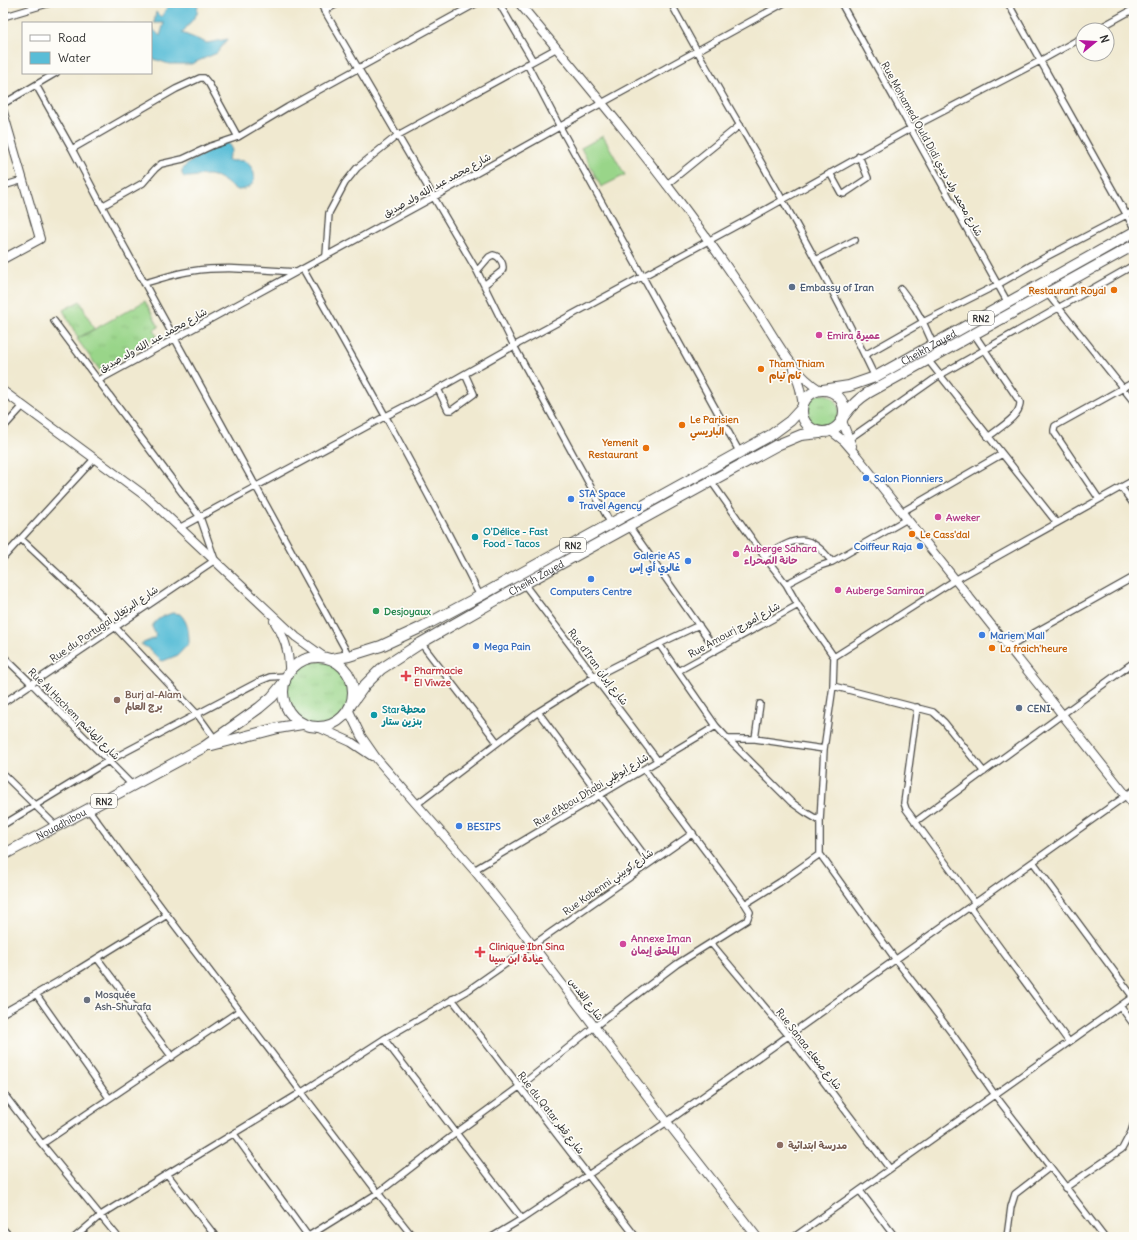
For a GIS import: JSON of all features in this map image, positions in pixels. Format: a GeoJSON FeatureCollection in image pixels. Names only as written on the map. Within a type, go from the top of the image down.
{"type":"FeatureCollection","features":[{"type":"Feature","properties":{"kind":"highway","name":"Cheikh Zayed"},"geometry":{"type":"LineString","coordinates":[[821,390],[849,386],[875,377],[1134,232]]}},
{"type":"Feature","properties":{"kind":"highway","name":"Cheikh Zayed"},"geometry":{"type":"LineString","coordinates":[[843,419],[854,404],[868,393],[1134,245]]}},
{"type":"Feature","properties":{"kind":"highway"},"geometry":{"type":"LineString","coordinates":[[815,391],[829,391],[840,398],[845,410],[843,419],[831,432],[820,433],[806,424],[803,419],[802,406],[808,397],[815,391]]}},
{"type":"Feature","properties":{"kind":"highway","name":"Cheikh Zayed"},"geometry":{"type":"LineString","coordinates":[[328,658],[349,656],[381,646],[420,628],[771,435],[790,421],[802,406]]}},
{"type":"Feature","properties":{"kind":"highway","name":"Cheikh Zayed"},"geometry":{"type":"LineString","coordinates":[[351,707],[365,685],[381,669],[421,643],[524,584],[788,440],[801,435],[820,433]]}},
{"type":"Feature","properties":{"kind":"highway"},"geometry":{"type":"LineString","coordinates":[[308,658],[328,658],[341,665],[350,677],[354,687],[351,707],[345,716],[334,724],[314,728],[302,724],[290,713],[285,706],[283,689],[287,676],[296,664],[308,658]]}},
{"type":"Feature","properties":{"kind":"highway","name":"Nouadhibou"},"geometry":{"type":"LineString","coordinates":[[3,854],[204,747],[272,697],[287,676]]}},
{"type":"Feature","properties":{"kind":"highway","name":"Nouadhibou"},"geometry":{"type":"LineString","coordinates":[[204,747],[278,728],[302,724]]}},
{"type":"Feature","properties":{"kind":"street"},"geometry":{"type":"LineString","coordinates":[[3,16],[50,3]]}},
{"type":"Feature","properties":{"kind":"street"},"geometry":{"type":"LineString","coordinates":[[320,3],[477,271],[514,346],[611,524]]}},
{"type":"Feature","properties":{"kind":"street"},"geometry":{"type":"LineString","coordinates":[[324,11],[339,3]]}},
{"type":"Feature","properties":{"kind":"street"},"geometry":{"type":"LineString","coordinates":[[102,206],[143,183],[161,164],[182,159],[211,146],[238,137],[288,107],[477,3]]}},
{"type":"Feature","properties":{"kind":"street"},"geometry":{"type":"LineString","coordinates":[[498,3],[530,63],[560,127],[740,452]]}},
{"type":"Feature","properties":{"kind":"street"},"geometry":{"type":"LineString","coordinates":[[519,3],[602,103],[666,185],[708,241],[792,364],[812,385],[821,390]]}},
{"type":"Feature","properties":{"kind":"street"},"geometry":{"type":"LineString","coordinates":[[671,3],[697,52],[816,260],[875,377]]}},
{"type":"Feature","properties":{"kind":"street","name":"شارع محمد عبد الله ولد صديق"},"geometry":{"type":"LineString","coordinates":[[99,380],[434,198],[602,103],[784,3]]}},
{"type":"Feature","properties":{"kind":"street","name":"Rue Mohamed Ould Didi شارع محمد ولد ديدي"},"geometry":{"type":"LineString","coordinates":[[841,3],[1008,303]]}},
{"type":"Feature","properties":{"kind":"street"},"geometry":{"type":"LineString","coordinates":[[1008,3],[1134,228]]}},
{"type":"Feature","properties":{"kind":"street"},"geometry":{"type":"LineString","coordinates":[[1110,22],[1134,9]]}},
{"type":"Feature","properties":{"kind":"street"},"geometry":{"type":"LineString","coordinates":[[181,527],[466,374],[514,346],[783,200],[859,156],[1075,41]]}},
{"type":"Feature","properties":{"kind":"street"},"geometry":{"type":"LineString","coordinates":[[326,256],[330,214],[345,183],[357,168],[398,135],[557,48]]}},
{"type":"Feature","properties":{"kind":"street"},"geometry":{"type":"LineString","coordinates":[[3,104],[54,74]]}},
{"type":"Feature","properties":{"kind":"street"},"geometry":{"type":"LineString","coordinates":[[72,149],[176,89],[200,78],[204,78],[209,84],[238,137]]}},
{"type":"Feature","properties":{"kind":"street"},"geometry":{"type":"LineString","coordinates":[[36,85],[349,656]]}},
{"type":"Feature","properties":{"kind":"street"},"geometry":{"type":"LineString","coordinates":[[3,112],[40,239],[3,259]]}},
{"type":"Feature","properties":{"kind":"street"},"geometry":{"type":"LineString","coordinates":[[666,185],[740,125]]}},
{"type":"Feature","properties":{"kind":"street"},"geometry":{"type":"LineString","coordinates":[[830,173],[841,193],[844,194],[868,178],[859,156]]}},
{"type":"Feature","properties":{"kind":"street"},"geometry":{"type":"LineString","coordinates":[[3,186],[23,180]]}},
{"type":"Feature","properties":{"kind":"street"},"geometry":{"type":"LineString","coordinates":[[865,355],[923,322],[997,285],[1134,210]]}},
{"type":"Feature","properties":{"kind":"street"},"geometry":{"type":"LineString","coordinates":[[816,260],[855,240]]}},
{"type":"Feature","properties":{"kind":"street"},"geometry":{"type":"LineString","coordinates":[[477,271],[489,257],[493,255],[497,256],[503,264],[504,268],[502,272],[484,285]]}},
{"type":"Feature","properties":{"kind":"street"},"geometry":{"type":"LineString","coordinates":[[849,439],[940,375],[1134,265]]}},
{"type":"Feature","properties":{"kind":"street"},"geometry":{"type":"LineString","coordinates":[[144,283],[191,271],[209,269],[300,270],[386,416],[439,513],[480,596]]}},
{"type":"Feature","properties":{"kind":"street"},"geometry":{"type":"LineString","coordinates":[[1041,284],[1134,402]]}},
{"type":"Feature","properties":{"kind":"street"},"geometry":{"type":"LineString","coordinates":[[902,289],[923,322],[933,344]]}},
{"type":"Feature","properties":{"kind":"street"},"geometry":{"type":"LineString","coordinates":[[54,321],[200,517],[215,560]]}},
{"type":"Feature","properties":{"kind":"street"},"geometry":{"type":"LineString","coordinates":[[974,334],[1020,402],[1020,407],[1016,415],[988,437]]}},
{"type":"Feature","properties":{"kind":"street"},"geometry":{"type":"LineString","coordinates":[[928,360],[1056,523]]}},
{"type":"Feature","properties":{"kind":"street"},"geometry":{"type":"LineString","coordinates":[[792,364],[800,390],[802,406]]}},
{"type":"Feature","properties":{"kind":"street"},"geometry":{"type":"LineString","coordinates":[[438,389],[448,410],[452,410],[474,394],[466,374]]}},
{"type":"Feature","properties":{"kind":"street"},"geometry":{"type":"LineString","coordinates":[[1100,499],[1054,432],[1054,428],[1055,426],[1134,382]]}},
{"type":"Feature","properties":{"kind":"street"},"geometry":{"type":"LineString","coordinates":[[3,392],[148,498],[181,527],[296,637],[328,658]]}},
{"type":"Feature","properties":{"kind":"street"},"geometry":{"type":"LineString","coordinates":[[3,428],[23,406]]}},
{"type":"Feature","properties":{"kind":"street"},"geometry":{"type":"LineString","coordinates":[[843,419],[849,439],[857,456]]}},
{"type":"Feature","properties":{"kind":"street"},"geometry":{"type":"LineString","coordinates":[[831,432],[844,442],[857,456],[1134,805]]}},
{"type":"Feature","properties":{"kind":"street"},"geometry":{"type":"LineString","coordinates":[[786,584],[820,566],[832,562],[1002,454]]}},
{"type":"Feature","properties":{"kind":"street"},"geometry":{"type":"LineString","coordinates":[[3,558],[95,458]]}},
{"type":"Feature","properties":{"kind":"street"},"geometry":{"type":"LineString","coordinates":[[834,657],[955,580],[1134,480]]}},
{"type":"Feature","properties":{"kind":"street"},"geometry":{"type":"LineString","coordinates":[[711,481],[764,556],[786,584],[798,605],[834,657],[833,686],[824,749],[820,821],[820,854],[896,960],[951,1032],[995,1095],[1104,1237]]}},
{"type":"Feature","properties":{"kind":"street"},"geometry":{"type":"LineString","coordinates":[[1121,488],[1134,505]]}},
{"type":"Feature","properties":{"kind":"street"},"geometry":{"type":"LineString","coordinates":[[629,526],[716,650]]}},
{"type":"Feature","properties":{"kind":"street"},"geometry":{"type":"LineString","coordinates":[[21,539],[116,628],[197,714],[215,739]]}},
{"type":"Feature","properties":{"kind":"street"},"geometry":{"type":"LineString","coordinates":[[764,556],[787,544],[805,540],[825,553],[832,562]]}},
{"type":"Feature","properties":{"kind":"street","name":"Rue du Portugal شارع البرتغال"},"geometry":{"type":"LineString","coordinates":[[3,703],[215,560]]}},
{"type":"Feature","properties":{"kind":"street"},"geometry":{"type":"LineString","coordinates":[[1008,647],[1134,577]]}},
{"type":"Feature","properties":{"kind":"street","name":"Rue d'Iran شارع إيران"},"geometry":{"type":"LineString","coordinates":[[524,584],[658,761]]}},
{"type":"Feature","properties":{"kind":"street","name":"Rue Amourj شارع أمورج"},"geometry":{"type":"LineString","coordinates":[[678,671],[798,605]]}},
{"type":"Feature","properties":{"kind":"street"},"geometry":{"type":"LineString","coordinates":[[3,825],[108,761],[197,714],[260,681],[287,676],[289,661],[287,646],[280,630],[264,607]]}},
{"type":"Feature","properties":{"kind":"street"},"geometry":{"type":"LineString","coordinates":[[417,804],[538,712],[594,677],[699,625]]}},
{"type":"Feature","properties":{"kind":"street"},"geometry":{"type":"LineString","coordinates":[[421,643],[497,742]]}},
{"type":"Feature","properties":{"kind":"street"},"geometry":{"type":"LineString","coordinates":[[659,644],[716,726],[791,802],[820,821]]}},
{"type":"Feature","properties":{"kind":"street","name":"Rue Al Hachem شارع الهاشم"},"geometry":{"type":"LineString","coordinates":[[3,656],[132,785]]}},
{"type":"Feature","properties":{"kind":"street"},"geometry":{"type":"LineString","coordinates":[[915,822],[1134,662]]}},
{"type":"Feature","properties":{"kind":"street"},"geometry":{"type":"LineString","coordinates":[[833,686],[933,712],[944,722],[984,772]]}},
{"type":"Feature","properties":{"kind":"street"},"geometry":{"type":"LineString","coordinates":[[755,739],[760,704]]}},
{"type":"Feature","properties":{"kind":"street"},"geometry":{"type":"LineString","coordinates":[[351,707],[361,736],[377,759]]}},
{"type":"Feature","properties":{"kind":"street"},"geometry":{"type":"LineString","coordinates":[[917,707],[904,803],[906,810],[975,903]]}},
{"type":"Feature","properties":{"kind":"street"},"geometry":{"type":"LineString","coordinates":[[538,712],[650,863]]}},
{"type":"Feature","properties":{"kind":"street","name":"Rue d'Abou Dhabi شارع أبوظبي"},"geometry":{"type":"LineString","coordinates":[[474,870],[716,726]]}},
{"type":"Feature","properties":{"kind":"street"},"geometry":{"type":"LineString","coordinates":[[320,728],[351,742],[377,759]]}},
{"type":"Feature","properties":{"kind":"street"},"geometry":{"type":"LineString","coordinates":[[728,739],[755,739],[824,749]]}},
{"type":"Feature","properties":{"kind":"street","name":"شارع القدس"},"geometry":{"type":"LineString","coordinates":[[377,759],[474,870],[757,1237]]}},
{"type":"Feature","properties":{"kind":"street"},"geometry":{"type":"LineString","coordinates":[[234,1134],[307,1237],[378,1193],[519,1087],[594,1027],[677,964],[747,920],[750,912],[745,904],[644,769]]}},
{"type":"Feature","properties":{"kind":"street"},"geometry":{"type":"LineString","coordinates":[[3,774],[56,826]]}},
{"type":"Feature","properties":{"kind":"street"},"geometry":{"type":"LineString","coordinates":[[492,1237],[522,1219],[667,1122],[1134,790]]}},
{"type":"Feature","properties":{"kind":"street"},"geometry":{"type":"LineString","coordinates":[[88,809],[239,1011],[412,1237]]}},
{"type":"Feature","properties":{"kind":"street","name":"Rue Kobenni شارع كوبيني"},"geometry":{"type":"LineString","coordinates":[[75,1237],[102,1215],[167,1174],[302,1092],[384,1039],[467,991],[532,944],[574,917],[693,833]]}},
{"type":"Feature","properties":{"kind":"street"},"geometry":{"type":"LineString","coordinates":[[745,904],[820,854]]}},
{"type":"Feature","properties":{"kind":"street"},"geometry":{"type":"LineString","coordinates":[[794,1237],[1133,996],[1033,862]]}},
{"type":"Feature","properties":{"kind":"street"},"geometry":{"type":"LineString","coordinates":[[970,907],[1069,1042]]}},
{"type":"Feature","properties":{"kind":"street"},"geometry":{"type":"LineString","coordinates":[[3,1013],[167,915]]}},
{"type":"Feature","properties":{"kind":"street","name":"Rue Sanaa شارع صنعاء"},"geometry":{"type":"LineString","coordinates":[[711,943],[789,1036],[890,1169]]}},
{"type":"Feature","properties":{"kind":"street"},"geometry":{"type":"LineString","coordinates":[[97,958],[172,1056]]}},
{"type":"Feature","properties":{"kind":"street"},"geometry":{"type":"LineString","coordinates":[[36,994],[109,1098]]}},
{"type":"Feature","properties":{"kind":"street","name":"Rue du Qatar شارع قطر"},"geometry":{"type":"LineString","coordinates":[[452,999],[636,1237]]}},
{"type":"Feature","properties":{"kind":"street"},"geometry":{"type":"LineString","coordinates":[[1120,1006],[1134,1025]]}},
{"type":"Feature","properties":{"kind":"street"},"geometry":{"type":"LineString","coordinates":[[42,1144],[239,1011]]}},
{"type":"Feature","properties":{"kind":"street"},"geometry":{"type":"LineString","coordinates":[[384,1039],[522,1219]]}},
{"type":"Feature","properties":{"kind":"street"},"geometry":{"type":"LineString","coordinates":[[3,1092],[42,1144],[102,1215],[118,1237]]}},
{"type":"Feature","properties":{"kind":"street"},"geometry":{"type":"LineString","coordinates":[[1065,1188],[1122,1148],[1134,1123]]}},
{"type":"Feature","properties":{"kind":"street"},"geometry":{"type":"LineString","coordinates":[[1007,1237],[1011,1207],[1015,1194],[1050,1167]]}},
{"type":"Feature","properties":{"kind":"street"},"geometry":{"type":"LineString","coordinates":[[167,1174],[216,1237]]}},
{"type":"Feature","properties":{"kind":"street"},"geometry":{"type":"LineString","coordinates":[[860,1191],[895,1237]]}},
{"type":"Feature","properties":{"kind":"street"},"geometry":{"type":"LineString","coordinates":[[3,1229],[10,1237]]}},
{"type":"Feature","properties":{"kind":"green space"},"geometry":{"type":"Polygon","coordinates":[[[603,136],[625,175],[601,187],[581,148],[603,136]]]}},
{"type":"Feature","properties":{"kind":"green space"},"geometry":{"type":"Polygon","coordinates":[[[80,301],[94,329],[78,338],[63,310],[80,301]]]}},
{"type":"Feature","properties":{"kind":"green space"},"geometry":{"type":"Polygon","coordinates":[[[145,301],[159,327],[154,330],[157,336],[101,372],[77,339],[145,301]]]}},
{"type":"Feature","properties":{"kind":"green space"},"geometry":{"type":"Polygon","coordinates":[[[819,394],[825,394],[829,395],[836,401],[839,411],[838,418],[832,425],[825,428],[819,428],[815,427],[808,421],[805,414],[805,408],[806,404],[812,397],[819,394]]]}},
{"type":"Feature","properties":{"kind":"green space"},"geometry":{"type":"Polygon","coordinates":[[[319,661],[331,664],[342,671],[349,682],[352,694],[349,706],[342,717],[331,724],[319,727],[307,724],[296,717],[289,706],[286,694],[289,682],[296,671],[307,664],[319,661]]]}},
{"type":"Feature","properties":{"kind":"water"},"geometry":{"type":"Polygon","coordinates":[[[166,3],[198,3],[197,14],[182,33],[207,43],[228,39],[217,53],[191,64],[169,64],[152,58],[152,28],[160,36],[164,23],[154,23],[156,12],[161,17],[167,8],[166,3]]]}},
{"type":"Feature","properties":{"kind":"water"},"geometry":{"type":"Polygon","coordinates":[[[228,143],[231,146],[232,152],[229,155],[228,160],[244,161],[248,163],[253,170],[254,179],[251,186],[238,190],[220,178],[209,175],[184,177],[182,170],[187,164],[220,144],[228,143]]]}},
{"type":"Feature","properties":{"kind":"water"},"geometry":{"type":"Polygon","coordinates":[[[173,613],[180,614],[185,620],[189,643],[178,655],[163,661],[141,644],[155,638],[156,635],[152,627],[155,622],[164,616],[173,613]]]}},
{"type":"Feature","properties":{"kind":"place","name":"Embassy of Iran"},"geometry":{"type":"Point","coordinates":[792,287]}},
{"type":"Feature","properties":{"kind":"place","name":"Restaurant Royal"},"geometry":{"type":"Point","coordinates":[1114,290]}},
{"type":"Feature","properties":{"kind":"place","name":"Emira عميرة"},"geometry":{"type":"Point","coordinates":[819,335]}},
{"type":"Feature","properties":{"kind":"place","name":"Tham Thiam ثام تيام"},"geometry":{"type":"Point","coordinates":[761,369]}},
{"type":"Feature","properties":{"kind":"place","name":"Le Parisien الباريسي"},"geometry":{"type":"Point","coordinates":[682,425]}},
{"type":"Feature","properties":{"kind":"place","name":"Yemenit Restaurant"},"geometry":{"type":"Point","coordinates":[646,448]}},
{"type":"Feature","properties":{"kind":"place","name":"Salon Pionniers"},"geometry":{"type":"Point","coordinates":[866,478]}},
{"type":"Feature","properties":{"kind":"place","name":"STA Space Travel Agency"},"geometry":{"type":"Point","coordinates":[571,499]}},
{"type":"Feature","properties":{"kind":"place","name":"Aweker"},"geometry":{"type":"Point","coordinates":[938,517]}},
{"type":"Feature","properties":{"kind":"place","name":"Le Cass'dal"},"geometry":{"type":"Point","coordinates":[912,534]}},
{"type":"Feature","properties":{"kind":"place","name":"O'Délice - Fast Food - Tacos"},"geometry":{"type":"Point","coordinates":[475,537]}},
{"type":"Feature","properties":{"kind":"place","name":"Coiffeur Raja"},"geometry":{"type":"Point","coordinates":[920,546]}},
{"type":"Feature","properties":{"kind":"place","name":"Auberge Sahara حانة الصحراء"},"geometry":{"type":"Point","coordinates":[736,554]}},
{"type":"Feature","properties":{"kind":"place","name":"Galerie AS غالري أي إس"},"geometry":{"type":"Point","coordinates":[688,561]}},
{"type":"Feature","properties":{"kind":"place","name":"Computers Centre"},"geometry":{"type":"Point","coordinates":[591,579]}},
{"type":"Feature","properties":{"kind":"place","name":"Auberge Samiraa"},"geometry":{"type":"Point","coordinates":[838,590]}},
{"type":"Feature","properties":{"kind":"place","name":"Desjoyaux"},"geometry":{"type":"Point","coordinates":[376,611]}},
{"type":"Feature","properties":{"kind":"place","name":"Mariem Mall"},"geometry":{"type":"Point","coordinates":[982,635]}},
{"type":"Feature","properties":{"kind":"place","name":"Mega Pain"},"geometry":{"type":"Point","coordinates":[476,646]}},
{"type":"Feature","properties":{"kind":"place","name":"La fraich'heure"},"geometry":{"type":"Point","coordinates":[992,648]}},
{"type":"Feature","properties":{"kind":"place","name":"Pharmacie El Viwze"},"geometry":{"type":"Point","coordinates":[406,676]}},
{"type":"Feature","properties":{"kind":"place","name":"Burj al-Alam برج العالم"},"geometry":{"type":"Point","coordinates":[117,700]}},
{"type":"Feature","properties":{"kind":"place","name":"CENI"},"geometry":{"type":"Point","coordinates":[1019,708]}},
{"type":"Feature","properties":{"kind":"place","name":"Starمحطة بنزين ستار"},"geometry":{"type":"Point","coordinates":[374,715]}},
{"type":"Feature","properties":{"kind":"place","name":"BESIPS"},"geometry":{"type":"Point","coordinates":[459,826]}},
{"type":"Feature","properties":{"kind":"place","name":"Annexe Iman الملحق إيمان"},"geometry":{"type":"Point","coordinates":[623,944]}},
{"type":"Feature","properties":{"kind":"place","name":"Clinique Ibn Sina عيادة ابن سينا"},"geometry":{"type":"Point","coordinates":[480,952]}},
{"type":"Feature","properties":{"kind":"place","name":"Mosquée Ash-Shurafa"},"geometry":{"type":"Point","coordinates":[87,1000]}},
{"type":"Feature","properties":{"kind":"place","name":"مدرسة ابتدائية"},"geometry":{"type":"Point","coordinates":[780,1145]}}]}
